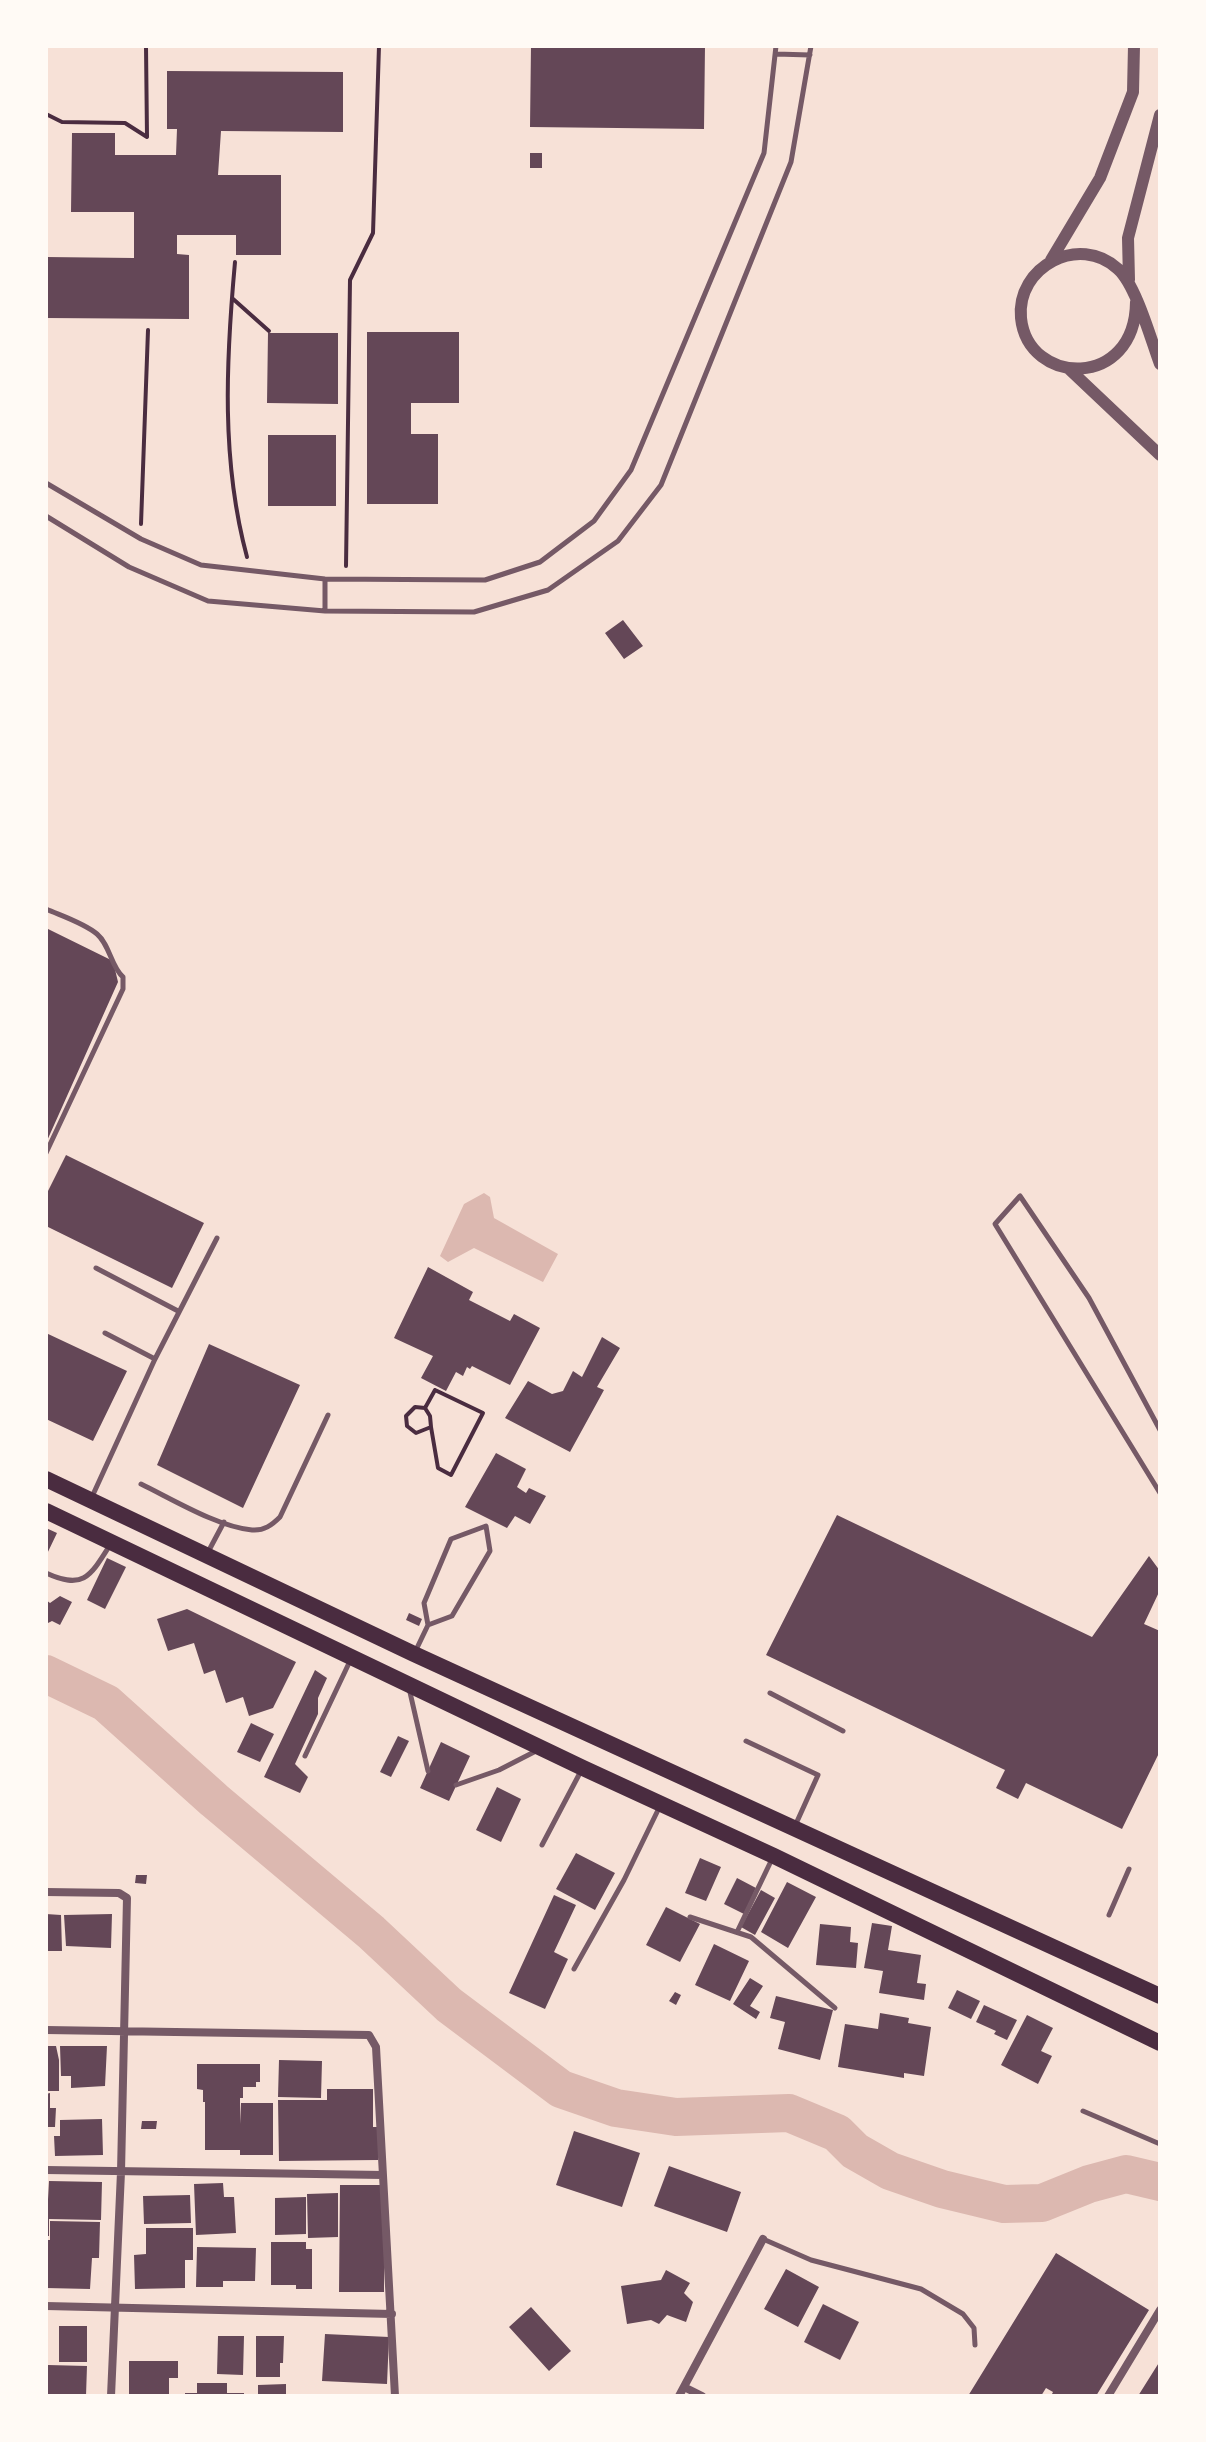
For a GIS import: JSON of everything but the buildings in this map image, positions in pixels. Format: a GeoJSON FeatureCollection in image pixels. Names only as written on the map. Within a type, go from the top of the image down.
{"type":"FeatureCollection","features":[{"type":"Feature","properties":{"kind":"highway"},"geometry":{"type":"LineString","coordinates":[[46,1479],[414,1654],[1156,1992]]}},
{"type":"Feature","properties":{"kind":"highway"},"geometry":{"type":"LineString","coordinates":[[46,1511],[774,1856],[1160,2043]]}},
{"type":"Feature","properties":{"kind":"street"},"geometry":{"type":"LineString","coordinates":[[1051,260],[1100,178],[1110,154],[1133,92],[1134,46]]}},
{"type":"Feature","properties":{"kind":"street"},"geometry":{"type":"LineString","coordinates":[[1160,115],[1128,238],[1130,283],[1160,364]]}},
{"type":"Feature","properties":{"kind":"street"},"geometry":{"type":"LineString","coordinates":[[1130,283],[1104,259],[1086,254],[1068,254],[1051,260],[1026,285],[1021,302],[1021,320],[1026,337],[1037,352],[1051,363],[1068,368],[1087,368],[1105,363],[1119,352],[1130,337],[1136,320],[1136,302]]}},
{"type":"Feature","properties":{"kind":"street"},"geometry":{"type":"LineString","coordinates":[[1068,368],[1160,455]]}},
{"type":"Feature","properties":{"kind":"street"},"geometry":{"type":"LineString","coordinates":[[46,1892],[119,1893],[127,1898],[121,2172],[111,2396]]}},
{"type":"Feature","properties":{"kind":"street"},"geometry":{"type":"LineString","coordinates":[[46,2030],[369,2035],[376,2047],[395,2396]]}},
{"type":"Feature","properties":{"kind":"street"},"geometry":{"type":"LineString","coordinates":[[46,2170],[383,2175]]}},
{"type":"Feature","properties":{"kind":"street"},"geometry":{"type":"LineString","coordinates":[[702,2396],[682,2392],[763,2239]]}},
{"type":"Feature","properties":{"kind":"street"},"geometry":{"type":"LineString","coordinates":[[46,2306],[392,2314]]}},
{"type":"Feature","properties":{"kind":"street"},"geometry":{"type":"LineString","coordinates":[[1108,2396],[1160,2310]]}},
{"type":"Feature","properties":{"kind":"lane"},"geometry":{"type":"LineString","coordinates":[[46,483],[141,539],[201,565],[325,579],[485,580],[540,562],[594,521],[631,470],[764,153],[776,46]]}},
{"type":"Feature","properties":{"kind":"lane"},"geometry":{"type":"LineString","coordinates":[[46,516],[129,567],[208,601],[325,611],[474,612],[548,590],[618,541],[661,485],[791,162],[811,46]]}},
{"type":"Feature","properties":{"kind":"lane"},"geometry":{"type":"LineString","coordinates":[[776,54],[810,55]]}},
{"type":"Feature","properties":{"kind":"lane"},"geometry":{"type":"LineString","coordinates":[[325,579],[325,611]]}},
{"type":"Feature","properties":{"kind":"lane"},"geometry":{"type":"LineString","coordinates":[[46,909],[98,934],[113,958],[117,972],[123,977],[123,989],[46,1153]]}},
{"type":"Feature","properties":{"kind":"lane"},"geometry":{"type":"LineString","coordinates":[[1160,1430],[1089,1298],[1020,1196],[995,1224],[1160,1493]]}},
{"type":"Feature","properties":{"kind":"lane"},"geometry":{"type":"LineString","coordinates":[[91,1500],[178,1311],[217,1238]]}},
{"type":"Feature","properties":{"kind":"lane"},"geometry":{"type":"LineString","coordinates":[[96,1268],[178,1311]]}},
{"type":"Feature","properties":{"kind":"lane"},"geometry":{"type":"LineString","coordinates":[[105,1333],[155,1359]]}},
{"type":"Feature","properties":{"kind":"lane"},"geometry":{"type":"LineString","coordinates":[[141,1484],[224,1522],[253,1530],[269,1527],[280,1517],[328,1415]]}},
{"type":"Feature","properties":{"kind":"lane"},"geometry":{"type":"LineString","coordinates":[[206,1555],[224,1522]]}},
{"type":"Feature","properties":{"kind":"lane"},"geometry":{"type":"LineString","coordinates":[[414,1654],[428,1625],[424,1603],[451,1539],[486,1526],[490,1551],[452,1616],[428,1625]]}},
{"type":"Feature","properties":{"kind":"lane"},"geometry":{"type":"LineString","coordinates":[[46,1573],[67,1583],[83,1580],[112,1542]]}},
{"type":"Feature","properties":{"kind":"lane"},"geometry":{"type":"LineString","coordinates":[[305,1756],[353,1657]]}},
{"type":"Feature","properties":{"kind":"lane"},"geometry":{"type":"LineString","coordinates":[[408,1684],[428,1771]]}},
{"type":"Feature","properties":{"kind":"lane"},"geometry":{"type":"LineString","coordinates":[[770,1693],[843,1731]]}},
{"type":"Feature","properties":{"kind":"lane"},"geometry":{"type":"LineString","coordinates":[[746,1741],[818,1775],[794,1828]]}},
{"type":"Feature","properties":{"kind":"lane"},"geometry":{"type":"LineString","coordinates":[[456,1785],[499,1770],[542,1748]]}},
{"type":"Feature","properties":{"kind":"lane"},"geometry":{"type":"LineString","coordinates":[[542,1845],[583,1768]]}},
{"type":"Feature","properties":{"kind":"lane"},"geometry":{"type":"LineString","coordinates":[[574,1969],[624,1880],[661,1803]]}},
{"type":"Feature","properties":{"kind":"lane"},"geometry":{"type":"LineString","coordinates":[[738,1930],[774,1856]]}},
{"type":"Feature","properties":{"kind":"lane"},"geometry":{"type":"LineString","coordinates":[[1109,1915],[1129,1869]]}},
{"type":"Feature","properties":{"kind":"lane"},"geometry":{"type":"LineString","coordinates":[[690,1917],[738,1930],[751,1937],[835,2008]]}},
{"type":"Feature","properties":{"kind":"lane"},"geometry":{"type":"LineString","coordinates":[[1083,2111],[1160,2144]]}},
{"type":"Feature","properties":{"kind":"lane"},"geometry":{"type":"LineString","coordinates":[[763,2239],[811,2260],[921,2289],[963,2314],[974,2328],[975,2345]]}},
{"type":"Feature","properties":{"kind":"path"},"geometry":{"type":"LineString","coordinates":[[46,114],[62,122],[125,123],[147,137],[146,46]]}},
{"type":"Feature","properties":{"kind":"path"},"geometry":{"type":"LineString","coordinates":[[346,579],[350,280],[373,233],[379,46]]}},
{"type":"Feature","properties":{"kind":"path"},"geometry":{"type":"LineString","coordinates":[[235,262],[227,359],[230,463],[238,522],[251,571]]}},
{"type":"Feature","properties":{"kind":"path"},"geometry":{"type":"LineString","coordinates":[[232,298],[269,331]]}},
{"type":"Feature","properties":{"kind":"path"},"geometry":{"type":"LineString","coordinates":[[141,539],[148,330]]}},
{"type":"Feature","properties":{"kind":"path"},"geometry":{"type":"LineString","coordinates":[[435,1389],[483,1413],[451,1475],[438,1468],[430,1416],[425,1408],[435,1389]]}},
{"type":"Feature","properties":{"kind":"path"},"geometry":{"type":"LineString","coordinates":[[425,1408],[415,1407],[406,1416],[407,1426],[416,1433],[431,1427]]}},
{"type":"Feature","properties":{"kind":"shaded area"},"geometry":{"type":"Polygon","coordinates":[[[484,1193],[490,1197],[494,1218],[558,1254],[543,1282],[474,1248],[448,1262],[440,1256],[464,1204],[484,1193]]]}},
{"type":"Feature","properties":{"kind":"waterway"},"geometry":{"type":"LineString","coordinates":[[46,1674],[106,1703],[214,1800],[371,1932],[449,2005],[561,2089],[616,2108],[676,2117],[789,2113],[837,2133],[855,2151],[890,2171],[942,2189],[1004,2204],[1042,2203],[1089,2184],[1126,2174],[1160,2182]]}}]}
